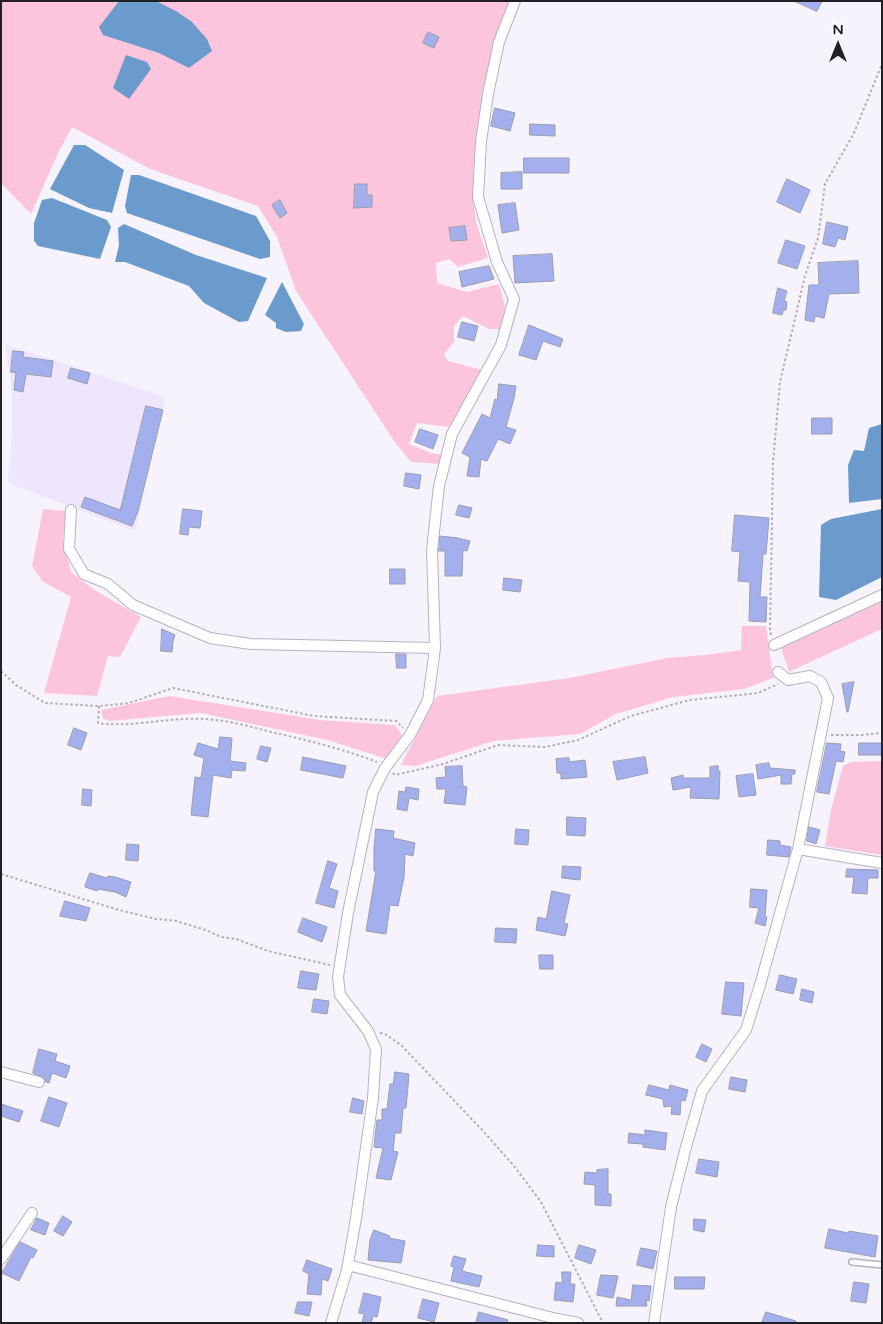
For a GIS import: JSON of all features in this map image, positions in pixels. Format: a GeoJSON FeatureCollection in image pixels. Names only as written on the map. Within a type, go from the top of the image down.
{"type":"FeatureCollection","features":[{"type":"Feature","properties":{"kind":"street"},"geometry":{"type":"LineString","coordinates":[[331,1323],[348,1265],[356,1218],[373,1098],[376,1049],[368,1032],[340,995],[338,977],[348,913],[373,792],[386,767],[410,735],[428,700],[435,648],[432,550],[439,486],[452,434],[501,345],[514,299],[497,262],[478,196],[481,142],[488,94],[499,42],[515,1]]}},
{"type":"Feature","properties":{"kind":"street"},"geometry":{"type":"LineString","coordinates":[[71,510],[69,549],[84,574],[108,584],[133,605],[210,638],[251,644],[435,648]]}},
{"type":"Feature","properties":{"kind":"street"},"geometry":{"type":"LineString","coordinates":[[774,646],[882,596]]}},
{"type":"Feature","properties":{"kind":"street"},"geometry":{"type":"LineString","coordinates":[[654,1323],[671,1207],[686,1147],[702,1091],[746,1030],[798,849],[821,735],[828,698],[821,682],[810,676],[788,680],[778,672]]}},
{"type":"Feature","properties":{"kind":"street"},"geometry":{"type":"LineString","coordinates":[[798,849],[882,863]]}},
{"type":"Feature","properties":{"kind":"street"},"geometry":{"type":"LineString","coordinates":[[1,1072],[39,1082]]}},
{"type":"Feature","properties":{"kind":"street"},"geometry":{"type":"LineString","coordinates":[[1,1259],[32,1212]]}},
{"type":"Feature","properties":{"kind":"street"},"geometry":{"type":"LineString","coordinates":[[348,1265],[578,1323]]}},
{"type":"Feature","properties":{"kind":"lane"},"geometry":{"type":"LineString","coordinates":[[852,1262],[882,1266]]}},
{"type":"Feature","properties":{"kind":"path"},"geometry":{"type":"LineString","coordinates":[[774,646],[770,629],[772,472],[780,382],[805,276],[818,238],[825,184],[854,133],[882,64]]}},
{"type":"Feature","properties":{"kind":"path"},"geometry":{"type":"LineString","coordinates":[[1,671],[16,686],[45,702],[99,706],[129,702],[173,688],[314,716],[396,721],[410,735]]}},
{"type":"Feature","properties":{"kind":"path"},"geometry":{"type":"LineString","coordinates":[[99,706],[98,723],[112,725],[173,718],[206,718],[249,726],[356,754],[386,767],[395,775],[443,764],[498,745],[545,747],[578,740],[631,716],[690,700],[758,693],[778,684],[778,672]]}},
{"type":"Feature","properties":{"kind":"path"},"geometry":{"type":"LineString","coordinates":[[821,735],[882,733]]}},
{"type":"Feature","properties":{"kind":"path"},"geometry":{"type":"LineString","coordinates":[[1,874],[120,910],[156,919],[176,921],[268,951],[340,967]]}},
{"type":"Feature","properties":{"kind":"path"},"geometry":{"type":"LineString","coordinates":[[368,1032],[385,1034],[401,1045],[514,1166],[541,1202],[603,1323]]}},
{"type":"Feature","properties":{"kind":"shaded area"},"geometry":{"type":"Polygon","coordinates":[[[1,1],[511,1],[492,50],[482,100],[473,173],[476,222],[488,258],[458,267],[449,259],[436,263],[437,283],[467,292],[499,284],[505,306],[501,329],[489,329],[463,316],[454,326],[454,342],[444,354],[448,361],[482,370],[460,413],[448,427],[417,423],[409,444],[431,453],[442,455],[440,464],[411,462],[394,441],[296,291],[277,237],[258,206],[150,169],[72,127],[59,151],[31,214],[1,183],[1,1]]]}},
{"type":"Feature","properties":{"kind":"shaded area"},"geometry":{"type":"Polygon","coordinates":[[[5,344],[165,397],[135,531],[8,483],[12,430],[12,389],[5,344]]]}},
{"type":"Feature","properties":{"kind":"shaded area"},"geometry":{"type":"Polygon","coordinates":[[[43,509],[66,511],[63,539],[71,572],[96,591],[141,617],[120,657],[108,656],[97,696],[44,693],[71,597],[42,581],[32,566],[43,509]]]}},
{"type":"Feature","properties":{"kind":"shaded area"},"geometry":{"type":"Polygon","coordinates":[[[882,602],[882,629],[789,672],[781,648],[882,602]]]}},
{"type":"Feature","properties":{"kind":"shaded area"},"geometry":{"type":"Polygon","coordinates":[[[742,626],[766,626],[773,678],[744,689],[673,697],[616,714],[580,734],[494,741],[415,766],[401,765],[437,696],[569,678],[667,658],[741,650],[742,626]]]}},
{"type":"Feature","properties":{"kind":"shaded area"},"geometry":{"type":"Polygon","coordinates":[[[169,696],[320,720],[395,725],[402,735],[387,759],[327,740],[201,713],[109,721],[103,718],[101,710],[169,696]]]}},
{"type":"Feature","properties":{"kind":"shaded area"},"geometry":{"type":"Polygon","coordinates":[[[882,761],[882,855],[825,846],[831,810],[843,766],[851,762],[882,761]]]}},
{"type":"Feature","properties":{"kind":"water"},"geometry":{"type":"Polygon","coordinates":[[[119,1],[156,1],[176,11],[192,22],[207,39],[212,51],[189,68],[159,53],[103,35],[99,27],[119,1]]]}},
{"type":"Feature","properties":{"kind":"water"},"geometry":{"type":"Polygon","coordinates":[[[126,55],[147,62],[151,69],[129,99],[113,88],[126,55]]]}},
{"type":"Feature","properties":{"kind":"water"},"geometry":{"type":"Polygon","coordinates":[[[74,145],[85,145],[124,170],[112,213],[89,208],[50,189],[74,145]]]}},
{"type":"Feature","properties":{"kind":"water"},"geometry":{"type":"Polygon","coordinates":[[[131,175],[139,175],[256,216],[270,241],[270,257],[260,259],[127,213],[125,206],[131,175]]]}},
{"type":"Feature","properties":{"kind":"water"},"geometry":{"type":"Polygon","coordinates":[[[52,198],[107,220],[111,227],[100,259],[38,246],[34,241],[34,223],[42,200],[52,198]]]}},
{"type":"Feature","properties":{"kind":"water"},"geometry":{"type":"Polygon","coordinates":[[[124,224],[196,255],[267,278],[248,321],[239,322],[204,303],[189,286],[125,262],[115,262],[119,245],[118,228],[124,224]]]}},
{"type":"Feature","properties":{"kind":"water"},"geometry":{"type":"Polygon","coordinates":[[[282,282],[304,324],[301,331],[286,332],[276,328],[276,323],[265,315],[282,282]]]}},
{"type":"Feature","properties":{"kind":"water"},"geometry":{"type":"Polygon","coordinates":[[[882,424],[882,499],[849,503],[848,465],[854,450],[864,451],[869,428],[882,424]]]}},
{"type":"Feature","properties":{"kind":"water"},"geometry":{"type":"Polygon","coordinates":[[[882,509],[882,577],[836,600],[819,597],[821,525],[831,519],[882,509]]]}},
{"type":"Feature","properties":{"kind":"building"},"geometry":{"type":"Polygon","coordinates":[[[794,1],[822,1],[817,11],[794,1]]]}},
{"type":"Feature","properties":{"kind":"building"},"geometry":{"type":"Polygon","coordinates":[[[428,32],[439,37],[434,48],[423,43],[428,32]]]}},
{"type":"Feature","properties":{"kind":"building"},"geometry":{"type":"Polygon","coordinates":[[[495,108],[515,113],[510,131],[491,126],[495,108]]]}},
{"type":"Feature","properties":{"kind":"building"},"geometry":{"type":"Polygon","coordinates":[[[530,124],[555,125],[555,136],[530,135],[530,124]]]}},
{"type":"Feature","properties":{"kind":"building"},"geometry":{"type":"Polygon","coordinates":[[[524,158],[569,158],[569,173],[524,173],[524,158]]]}},
{"type":"Feature","properties":{"kind":"building"},"geometry":{"type":"Polygon","coordinates":[[[522,172],[522,189],[501,189],[501,173],[522,172]]]}},
{"type":"Feature","properties":{"kind":"building"},"geometry":{"type":"Polygon","coordinates":[[[787,179],[810,190],[800,213],[777,202],[787,179]]]}},
{"type":"Feature","properties":{"kind":"building"},"geometry":{"type":"Polygon","coordinates":[[[355,184],[367,184],[367,195],[372,195],[372,207],[354,208],[355,184]]]}},
{"type":"Feature","properties":{"kind":"building"},"geometry":{"type":"Polygon","coordinates":[[[280,200],[287,213],[280,218],[272,205],[280,200]]]}},
{"type":"Feature","properties":{"kind":"building"},"geometry":{"type":"Polygon","coordinates":[[[515,203],[519,230],[502,233],[498,205],[515,203]]]}},
{"type":"Feature","properties":{"kind":"building"},"geometry":{"type":"Polygon","coordinates":[[[827,222],[848,227],[845,240],[838,238],[835,247],[823,244],[827,222]]]}},
{"type":"Feature","properties":{"kind":"building"},"geometry":{"type":"Polygon","coordinates":[[[465,226],[467,240],[451,241],[449,228],[465,226]]]}},
{"type":"Feature","properties":{"kind":"building"},"geometry":{"type":"Polygon","coordinates":[[[786,240],[805,246],[797,269],[778,263],[786,240]]]}},
{"type":"Feature","properties":{"kind":"building"},"geometry":{"type":"Polygon","coordinates":[[[552,254],[554,281],[515,283],[513,256],[552,254]]]}},
{"type":"Feature","properties":{"kind":"building"},"geometry":{"type":"Polygon","coordinates":[[[858,261],[859,293],[829,294],[824,318],[815,316],[814,322],[805,320],[809,285],[819,285],[818,263],[858,261]]]}},
{"type":"Feature","properties":{"kind":"building"},"geometry":{"type":"Polygon","coordinates":[[[489,266],[494,279],[462,287],[459,272],[489,266]]]}},
{"type":"Feature","properties":{"kind":"building"},"geometry":{"type":"Polygon","coordinates":[[[778,288],[787,291],[784,301],[787,302],[786,310],[783,310],[782,315],[773,313],[778,288]]]}},
{"type":"Feature","properties":{"kind":"building"},"geometry":{"type":"Polygon","coordinates":[[[462,322],[478,326],[474,341],[458,337],[462,322]]]}},
{"type":"Feature","properties":{"kind":"building"},"geometry":{"type":"Polygon","coordinates":[[[529,325],[563,339],[560,347],[543,341],[536,360],[519,355],[529,325]]]}},
{"type":"Feature","properties":{"kind":"building"},"geometry":{"type":"Polygon","coordinates":[[[13,351],[24,352],[23,357],[53,361],[51,377],[26,374],[23,392],[14,390],[16,373],[11,372],[13,351]]]}},
{"type":"Feature","properties":{"kind":"building"},"geometry":{"type":"Polygon","coordinates":[[[71,368],[90,373],[87,384],[68,378],[71,368]]]}},
{"type":"Feature","properties":{"kind":"building"},"geometry":{"type":"Polygon","coordinates":[[[499,384],[516,386],[506,427],[516,430],[510,444],[498,439],[487,461],[481,459],[479,477],[467,476],[470,457],[462,453],[482,414],[490,418],[495,399],[497,400],[499,384]]]}},
{"type":"Feature","properties":{"kind":"building"},"geometry":{"type":"Polygon","coordinates":[[[146,406],[163,410],[138,511],[132,526],[81,507],[85,497],[120,510],[146,406]]]}},
{"type":"Feature","properties":{"kind":"building"},"geometry":{"type":"Polygon","coordinates":[[[812,418],[832,418],[832,434],[812,434],[812,418]]]}},
{"type":"Feature","properties":{"kind":"building"},"geometry":{"type":"Polygon","coordinates":[[[420,429],[438,435],[433,449],[415,442],[420,429]]]}},
{"type":"Feature","properties":{"kind":"building"},"geometry":{"type":"Polygon","coordinates":[[[406,473],[421,475],[419,489],[404,486],[406,473]]]}},
{"type":"Feature","properties":{"kind":"building"},"geometry":{"type":"Polygon","coordinates":[[[459,505],[472,508],[469,518],[456,515],[459,505]]]}},
{"type":"Feature","properties":{"kind":"building"},"geometry":{"type":"Polygon","coordinates":[[[183,509],[202,511],[200,528],[189,527],[188,535],[180,534],[183,509]]]}},
{"type":"Feature","properties":{"kind":"building"},"geometry":{"type":"Polygon","coordinates":[[[735,515],[769,518],[766,554],[763,554],[760,597],[767,597],[766,622],[749,621],[750,582],[738,581],[740,552],[732,551],[735,515]]]}},
{"type":"Feature","properties":{"kind":"building"},"geometry":{"type":"Polygon","coordinates":[[[440,536],[470,541],[467,551],[463,550],[462,576],[445,576],[445,551],[439,551],[440,536]]]}},
{"type":"Feature","properties":{"kind":"building"},"geometry":{"type":"Polygon","coordinates":[[[390,569],[405,569],[405,584],[390,584],[390,569]]]}},
{"type":"Feature","properties":{"kind":"building"},"geometry":{"type":"Polygon","coordinates":[[[504,578],[522,580],[520,592],[503,590],[504,578]]]}},
{"type":"Feature","properties":{"kind":"building"},"geometry":{"type":"Polygon","coordinates":[[[162,629],[175,635],[172,652],[161,651],[162,629]]]}},
{"type":"Feature","properties":{"kind":"building"},"geometry":{"type":"Polygon","coordinates":[[[396,654],[406,654],[406,668],[397,668],[396,654]]]}},
{"type":"Feature","properties":{"kind":"building"},"geometry":{"type":"Polygon","coordinates":[[[854,682],[848,712],[847,712],[842,684],[854,682]]]}},
{"type":"Feature","properties":{"kind":"building"},"geometry":{"type":"Polygon","coordinates":[[[74,728],[87,733],[81,750],[68,745],[74,728]]]}},
{"type":"Feature","properties":{"kind":"building"},"geometry":{"type":"Polygon","coordinates":[[[220,737],[232,738],[230,761],[246,763],[245,771],[232,770],[231,778],[213,775],[208,817],[191,815],[195,777],[201,778],[204,758],[194,755],[198,743],[218,749],[220,737]]]}},
{"type":"Feature","properties":{"kind":"building"},"geometry":{"type":"Polygon","coordinates":[[[827,743],[841,744],[840,751],[845,752],[843,762],[836,761],[829,794],[817,792],[827,743]]]}},
{"type":"Feature","properties":{"kind":"building"},"geometry":{"type":"Polygon","coordinates":[[[859,743],[882,743],[882,755],[859,755],[859,743]]]}},
{"type":"Feature","properties":{"kind":"building"},"geometry":{"type":"Polygon","coordinates":[[[261,746],[271,748],[267,762],[257,759],[261,746]]]}},
{"type":"Feature","properties":{"kind":"building"},"geometry":{"type":"Polygon","coordinates":[[[303,757],[346,766],[343,778],[301,770],[303,757]]]}},
{"type":"Feature","properties":{"kind":"building"},"geometry":{"type":"Polygon","coordinates":[[[645,757],[648,773],[617,780],[613,762],[645,757]]]}},
{"type":"Feature","properties":{"kind":"building"},"geometry":{"type":"Polygon","coordinates":[[[569,758],[569,762],[585,760],[587,777],[561,779],[561,773],[557,773],[556,759],[569,758]]]}},
{"type":"Feature","properties":{"kind":"building"},"geometry":{"type":"Polygon","coordinates":[[[769,763],[770,768],[795,770],[795,774],[792,774],[791,784],[781,784],[781,775],[758,779],[756,765],[769,763]]]}},
{"type":"Feature","properties":{"kind":"building"},"geometry":{"type":"Polygon","coordinates":[[[462,766],[463,786],[467,787],[465,805],[444,803],[446,789],[437,789],[436,778],[446,777],[445,767],[462,766]]]}},
{"type":"Feature","properties":{"kind":"building"},"geometry":{"type":"Polygon","coordinates":[[[718,766],[718,771],[720,771],[719,799],[690,798],[691,787],[673,790],[671,778],[683,775],[683,778],[710,778],[710,767],[718,766]]]}},
{"type":"Feature","properties":{"kind":"building"},"geometry":{"type":"Polygon","coordinates":[[[753,774],[756,795],[739,797],[736,776],[753,774]]]}},
{"type":"Feature","properties":{"kind":"building"},"geometry":{"type":"Polygon","coordinates":[[[406,787],[419,789],[418,800],[409,798],[407,811],[397,809],[399,791],[405,792],[406,787]]]}},
{"type":"Feature","properties":{"kind":"building"},"geometry":{"type":"Polygon","coordinates":[[[83,789],[92,790],[91,806],[82,805],[83,789]]]}},
{"type":"Feature","properties":{"kind":"building"},"geometry":{"type":"Polygon","coordinates":[[[567,817],[586,818],[585,836],[567,835],[567,817]]]}},
{"type":"Feature","properties":{"kind":"building"},"geometry":{"type":"Polygon","coordinates":[[[809,827],[820,830],[816,844],[807,841],[809,827]]]}},
{"type":"Feature","properties":{"kind":"building"},"geometry":{"type":"Polygon","coordinates":[[[376,829],[394,831],[393,838],[415,843],[413,856],[405,854],[404,877],[398,906],[390,905],[386,934],[366,931],[376,871],[374,871],[374,849],[376,829]]]}},
{"type":"Feature","properties":{"kind":"building"},"geometry":{"type":"Polygon","coordinates":[[[516,829],[529,830],[528,845],[515,844],[516,829]]]}},
{"type":"Feature","properties":{"kind":"building"},"geometry":{"type":"Polygon","coordinates":[[[768,840],[780,841],[780,845],[791,847],[789,857],[767,855],[768,840]]]}},
{"type":"Feature","properties":{"kind":"building"},"geometry":{"type":"Polygon","coordinates":[[[127,844],[139,845],[138,861],[126,860],[127,844]]]}},
{"type":"Feature","properties":{"kind":"building"},"geometry":{"type":"Polygon","coordinates":[[[328,861],[337,864],[329,888],[338,891],[334,908],[316,903],[328,861]]]}},
{"type":"Feature","properties":{"kind":"building"},"geometry":{"type":"Polygon","coordinates":[[[563,866],[581,867],[580,880],[562,878],[563,866]]]}},
{"type":"Feature","properties":{"kind":"building"},"geometry":{"type":"Polygon","coordinates":[[[847,869],[878,870],[878,878],[868,878],[867,894],[852,893],[854,877],[846,877],[847,869]]]}},
{"type":"Feature","properties":{"kind":"building"},"geometry":{"type":"Polygon","coordinates":[[[90,873],[131,882],[126,897],[115,892],[98,889],[97,891],[85,887],[90,873]]]}},
{"type":"Feature","properties":{"kind":"building"},"geometry":{"type":"Polygon","coordinates":[[[751,889],[767,890],[765,926],[755,923],[759,908],[750,907],[751,889]]]}},
{"type":"Feature","properties":{"kind":"building"},"geometry":{"type":"Polygon","coordinates":[[[552,891],[570,895],[564,923],[568,924],[565,936],[536,930],[538,917],[546,919],[552,891]]]}},
{"type":"Feature","properties":{"kind":"building"},"geometry":{"type":"Polygon","coordinates":[[[65,901],[90,908],[86,921],[60,916],[65,901]]]}},
{"type":"Feature","properties":{"kind":"building"},"geometry":{"type":"Polygon","coordinates":[[[303,918],[327,927],[322,942],[298,932],[303,918]]]}},
{"type":"Feature","properties":{"kind":"building"},"geometry":{"type":"Polygon","coordinates":[[[496,928],[517,929],[516,943],[495,942],[496,928]]]}},
{"type":"Feature","properties":{"kind":"building"},"geometry":{"type":"Polygon","coordinates":[[[539,955],[553,955],[553,969],[540,969],[539,955]]]}},
{"type":"Feature","properties":{"kind":"building"},"geometry":{"type":"Polygon","coordinates":[[[301,971],[319,974],[316,990],[298,988],[301,971]]]}},
{"type":"Feature","properties":{"kind":"building"},"geometry":{"type":"Polygon","coordinates":[[[780,975],[797,979],[793,994],[776,990],[780,975]]]}},
{"type":"Feature","properties":{"kind":"building"},"geometry":{"type":"Polygon","coordinates":[[[726,982],[744,983],[741,1016],[722,1014],[726,982]]]}},
{"type":"Feature","properties":{"kind":"building"},"geometry":{"type":"Polygon","coordinates":[[[802,989],[814,992],[812,1003],[800,1000],[802,989]]]}},
{"type":"Feature","properties":{"kind":"building"},"geometry":{"type":"Polygon","coordinates":[[[314,999],[329,1001],[327,1014],[312,1012],[314,999]]]}},
{"type":"Feature","properties":{"kind":"building"},"geometry":{"type":"Polygon","coordinates":[[[702,1044],[712,1049],[706,1062],[696,1057],[702,1044]]]}},
{"type":"Feature","properties":{"kind":"building"},"geometry":{"type":"Polygon","coordinates":[[[39,1049],[57,1054],[55,1061],[70,1066],[66,1078],[52,1073],[49,1083],[43,1077],[33,1073],[39,1049]]]}},
{"type":"Feature","properties":{"kind":"building"},"geometry":{"type":"Polygon","coordinates":[[[395,1072],[409,1074],[406,1108],[403,1108],[401,1133],[395,1133],[393,1151],[398,1152],[391,1180],[376,1178],[383,1148],[374,1147],[377,1120],[382,1120],[382,1109],[387,1109],[390,1084],[393,1084],[395,1072]]]}},
{"type":"Feature","properties":{"kind":"building"},"geometry":{"type":"Polygon","coordinates":[[[731,1077],[747,1080],[745,1092],[729,1089],[731,1077]]]}},
{"type":"Feature","properties":{"kind":"building"},"geometry":{"type":"Polygon","coordinates":[[[649,1085],[669,1090],[670,1085],[688,1090],[685,1101],[681,1100],[680,1115],[671,1114],[672,1106],[664,1107],[663,1099],[646,1095],[649,1085]]]}},
{"type":"Feature","properties":{"kind":"building"},"geometry":{"type":"Polygon","coordinates":[[[49,1097],[67,1103],[59,1127],[41,1121],[49,1097]]]}},
{"type":"Feature","properties":{"kind":"building"},"geometry":{"type":"Polygon","coordinates":[[[353,1098],[364,1101],[362,1114],[350,1112],[353,1098]]]}},
{"type":"Feature","properties":{"kind":"building"},"geometry":{"type":"Polygon","coordinates":[[[1,1104],[23,1111],[19,1122],[1,1116],[1,1104]]]}},
{"type":"Feature","properties":{"kind":"building"},"geometry":{"type":"Polygon","coordinates":[[[645,1130],[667,1133],[665,1150],[643,1147],[643,1144],[628,1143],[629,1133],[645,1135],[645,1130]]]}},
{"type":"Feature","properties":{"kind":"building"},"geometry":{"type":"Polygon","coordinates":[[[699,1159],[719,1162],[717,1177],[696,1173],[699,1159]]]}},
{"type":"Feature","properties":{"kind":"building"},"geometry":{"type":"Polygon","coordinates":[[[608,1169],[608,1194],[611,1194],[611,1206],[595,1205],[595,1185],[584,1184],[585,1172],[597,1173],[597,1170],[608,1169]]]}},
{"type":"Feature","properties":{"kind":"building"},"geometry":{"type":"Polygon","coordinates":[[[63,1216],[72,1222],[63,1236],[54,1231],[63,1216]]]}},
{"type":"Feature","properties":{"kind":"building"},"geometry":{"type":"Polygon","coordinates":[[[37,1218],[49,1223],[45,1235],[31,1230],[37,1218]]]}},
{"type":"Feature","properties":{"kind":"building"},"geometry":{"type":"Polygon","coordinates":[[[694,1219],[706,1220],[704,1232],[694,1230],[694,1219]]]}},
{"type":"Feature","properties":{"kind":"building"},"geometry":{"type":"Polygon","coordinates":[[[829,1229],[878,1236],[875,1257],[825,1248],[829,1229]]]}},
{"type":"Feature","properties":{"kind":"building"},"geometry":{"type":"Polygon","coordinates":[[[374,1230],[390,1236],[389,1238],[405,1241],[401,1263],[368,1260],[370,1240],[374,1230]]]}},
{"type":"Feature","properties":{"kind":"building"},"geometry":{"type":"Polygon","coordinates":[[[20,1242],[37,1250],[33,1258],[31,1257],[19,1281],[2,1273],[20,1242]]]}},
{"type":"Feature","properties":{"kind":"building"},"geometry":{"type":"Polygon","coordinates":[[[538,1245],[554,1246],[554,1257],[537,1256],[538,1245]]]}},
{"type":"Feature","properties":{"kind":"building"},"geometry":{"type":"Polygon","coordinates":[[[579,1245],[596,1250],[591,1264],[575,1258],[579,1245]]]}},
{"type":"Feature","properties":{"kind":"building"},"geometry":{"type":"Polygon","coordinates":[[[641,1248],[657,1251],[653,1269],[637,1265],[641,1248]]]}},
{"type":"Feature","properties":{"kind":"building"},"geometry":{"type":"Polygon","coordinates":[[[454,1256],[466,1259],[462,1271],[482,1276],[479,1287],[451,1281],[454,1267],[451,1266],[454,1256]]]}},
{"type":"Feature","properties":{"kind":"building"},"geometry":{"type":"Polygon","coordinates":[[[307,1260],[332,1269],[328,1281],[322,1279],[321,1295],[307,1294],[309,1274],[303,1271],[307,1260]]]}},
{"type":"Feature","properties":{"kind":"building"},"geometry":{"type":"Polygon","coordinates":[[[562,1272],[571,1272],[570,1284],[575,1284],[573,1302],[554,1300],[556,1282],[562,1283],[562,1272]]]}},
{"type":"Feature","properties":{"kind":"building"},"geometry":{"type":"Polygon","coordinates":[[[601,1275],[618,1276],[613,1298],[597,1295],[601,1275]]]}},
{"type":"Feature","properties":{"kind":"building"},"geometry":{"type":"Polygon","coordinates":[[[675,1277],[705,1277],[704,1289],[675,1289],[675,1277]]]}},
{"type":"Feature","properties":{"kind":"building"},"geometry":{"type":"Polygon","coordinates":[[[854,1282],[869,1284],[866,1303],[851,1301],[854,1282]]]}},
{"type":"Feature","properties":{"kind":"building"},"geometry":{"type":"Polygon","coordinates":[[[633,1285],[651,1286],[649,1301],[646,1300],[647,1306],[616,1306],[617,1297],[631,1300],[633,1285]]]}},
{"type":"Feature","properties":{"kind":"building"},"geometry":{"type":"Polygon","coordinates":[[[364,1293],[381,1297],[377,1317],[373,1316],[371,1323],[362,1323],[364,1314],[359,1313],[364,1293]]]}},
{"type":"Feature","properties":{"kind":"building"},"geometry":{"type":"Polygon","coordinates":[[[423,1299],[439,1303],[434,1322],[418,1318],[423,1299]]]}},
{"type":"Feature","properties":{"kind":"building"},"geometry":{"type":"Polygon","coordinates":[[[298,1302],[312,1302],[309,1316],[295,1313],[298,1302]]]}},
{"type":"Feature","properties":{"kind":"building"},"geometry":{"type":"Polygon","coordinates":[[[479,1312],[508,1320],[507,1323],[476,1323],[479,1312]]]}},
{"type":"Feature","properties":{"kind":"building"},"geometry":{"type":"Polygon","coordinates":[[[766,1312],[796,1321],[796,1323],[762,1323],[766,1312]]]}}]}
